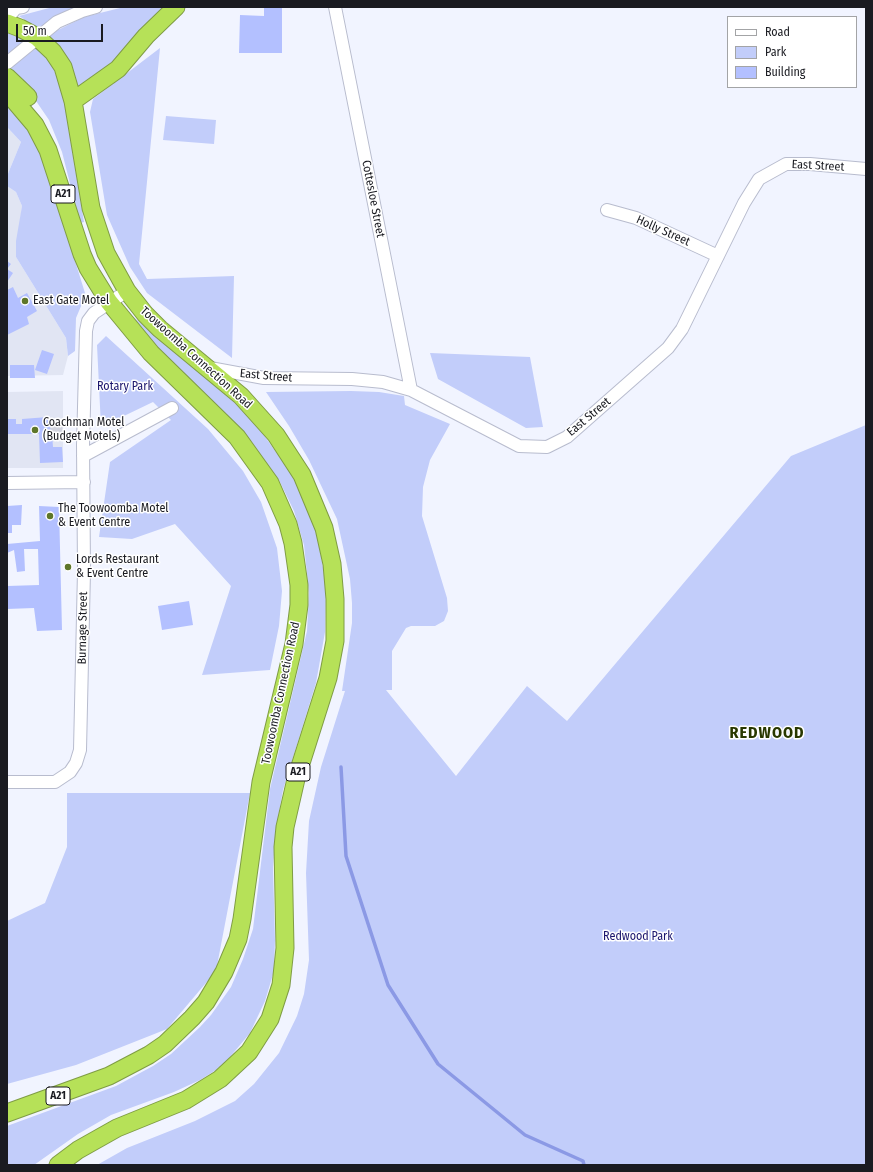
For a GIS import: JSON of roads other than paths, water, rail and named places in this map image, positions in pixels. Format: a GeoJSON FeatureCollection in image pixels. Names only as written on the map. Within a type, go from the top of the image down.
{"type":"FeatureCollection","features":[{"type":"Feature","properties":{"kind":"highway"},"geometry":{"type":"LineString","coordinates":[[73,101],[118,69],[146,36],[176,7]]}},
{"type":"Feature","properties":{"kind":"highway","name":"Toowoomba Connection Road"},"geometry":{"type":"LineString","coordinates":[[7,23],[37,37],[53,52],[63,67],[73,101],[91,208],[106,253],[127,291],[145,314],[160,329],[241,396],[276,435],[302,475],[324,528],[334,581],[336,619],[332,660],[322,698],[296,780],[285,827],[283,871],[285,948],[281,985],[270,1019],[249,1052],[220,1079],[186,1100],[136,1120],[98,1138],[58,1165]]}},
{"type":"Feature","properties":{"kind":"highway"},"geometry":{"type":"LineString","coordinates":[[7,78],[31,100],[45,121],[59,153],[56,171]]}},
{"type":"Feature","properties":{"kind":"highway","name":"Toowoomba Connection Road"},"geometry":{"type":"LineString","coordinates":[[7,92],[35,125],[56,171],[82,254],[88,268],[109,302],[151,353],[237,437],[270,483],[281,504],[293,543],[299,585],[297,625],[262,782],[246,900],[238,938],[216,987],[192,1018],[165,1044],[149,1055],[109,1076],[7,1113]]}},
{"type":"Feature","properties":{"kind":"street"},"geometry":{"type":"LineString","coordinates":[[7,19],[16,8],[23,7]]}},
{"type":"Feature","properties":{"kind":"street"},"geometry":{"type":"LineString","coordinates":[[7,63],[57,22],[96,7]]}},
{"type":"Feature","properties":{"kind":"street","name":"Cottesloe Street"},"geometry":{"type":"LineString","coordinates":[[335,7],[411,390]]}},
{"type":"Feature","properties":{"kind":"street","name":"East Street"},"geometry":{"type":"LineString","coordinates":[[207,367],[264,378],[352,379],[383,382],[411,390],[519,446],[547,447],[566,437],[668,348],[682,329],[744,203],[759,179],[786,164],[810,164],[866,169]]}},
{"type":"Feature","properties":{"kind":"street","name":"Holly Street"},"geometry":{"type":"LineString","coordinates":[[607,210],[636,218],[718,256]]}},
{"type":"Feature","properties":{"kind":"street","name":"Burnage Street"},"geometry":{"type":"LineString","coordinates":[[7,782],[55,782],[70,772],[76,762],[80,750],[84,571],[83,456],[87,326],[94,313],[127,291]]}},
{"type":"Feature","properties":{"kind":"street"},"geometry":{"type":"LineString","coordinates":[[83,456],[172,408]]}},
{"type":"Feature","properties":{"kind":"street"},"geometry":{"type":"LineString","coordinates":[[7,483],[84,482]]}},
{"type":"Feature","properties":{"kind":"waterway"},"geometry":{"type":"LineString","coordinates":[[341,767],[346,856],[388,985],[438,1064],[525,1135],[583,1161],[584,1165]]}},
{"type":"Feature","properties":{"kind":"tunnel"},"geometry":{"type":"LineString","coordinates":[[56,425],[57,434]]}},
{"type":"Feature","properties":{"kind":"place","name":"East Gate Motel"},"geometry":{"type":"Point","coordinates":[25,301]}},
{"type":"Feature","properties":{"kind":"place","name":"Coachman Motel (Budget Motels)"},"geometry":{"type":"Point","coordinates":[35,430]}},
{"type":"Feature","properties":{"kind":"place","name":"The Toowoomba Motel & Event Centre"},"geometry":{"type":"Point","coordinates":[50,516]}},
{"type":"Feature","properties":{"kind":"place","name":"Lords Restaurant & Event Centre"},"geometry":{"type":"Point","coordinates":[68,567]}},
{"type":"Feature","properties":{"kind":"district","name":"REDWOOD"},"geometry":{"type":"Point","coordinates":[767,734]}},
{"type":"Feature","properties":{"kind":"park label","name":"Rotary Park"},"geometry":{"type":"Point","coordinates":[125,387]}},
{"type":"Feature","properties":{"kind":"park label","name":"Redwood Park"},"geometry":{"type":"Point","coordinates":[638,937]}}]}
